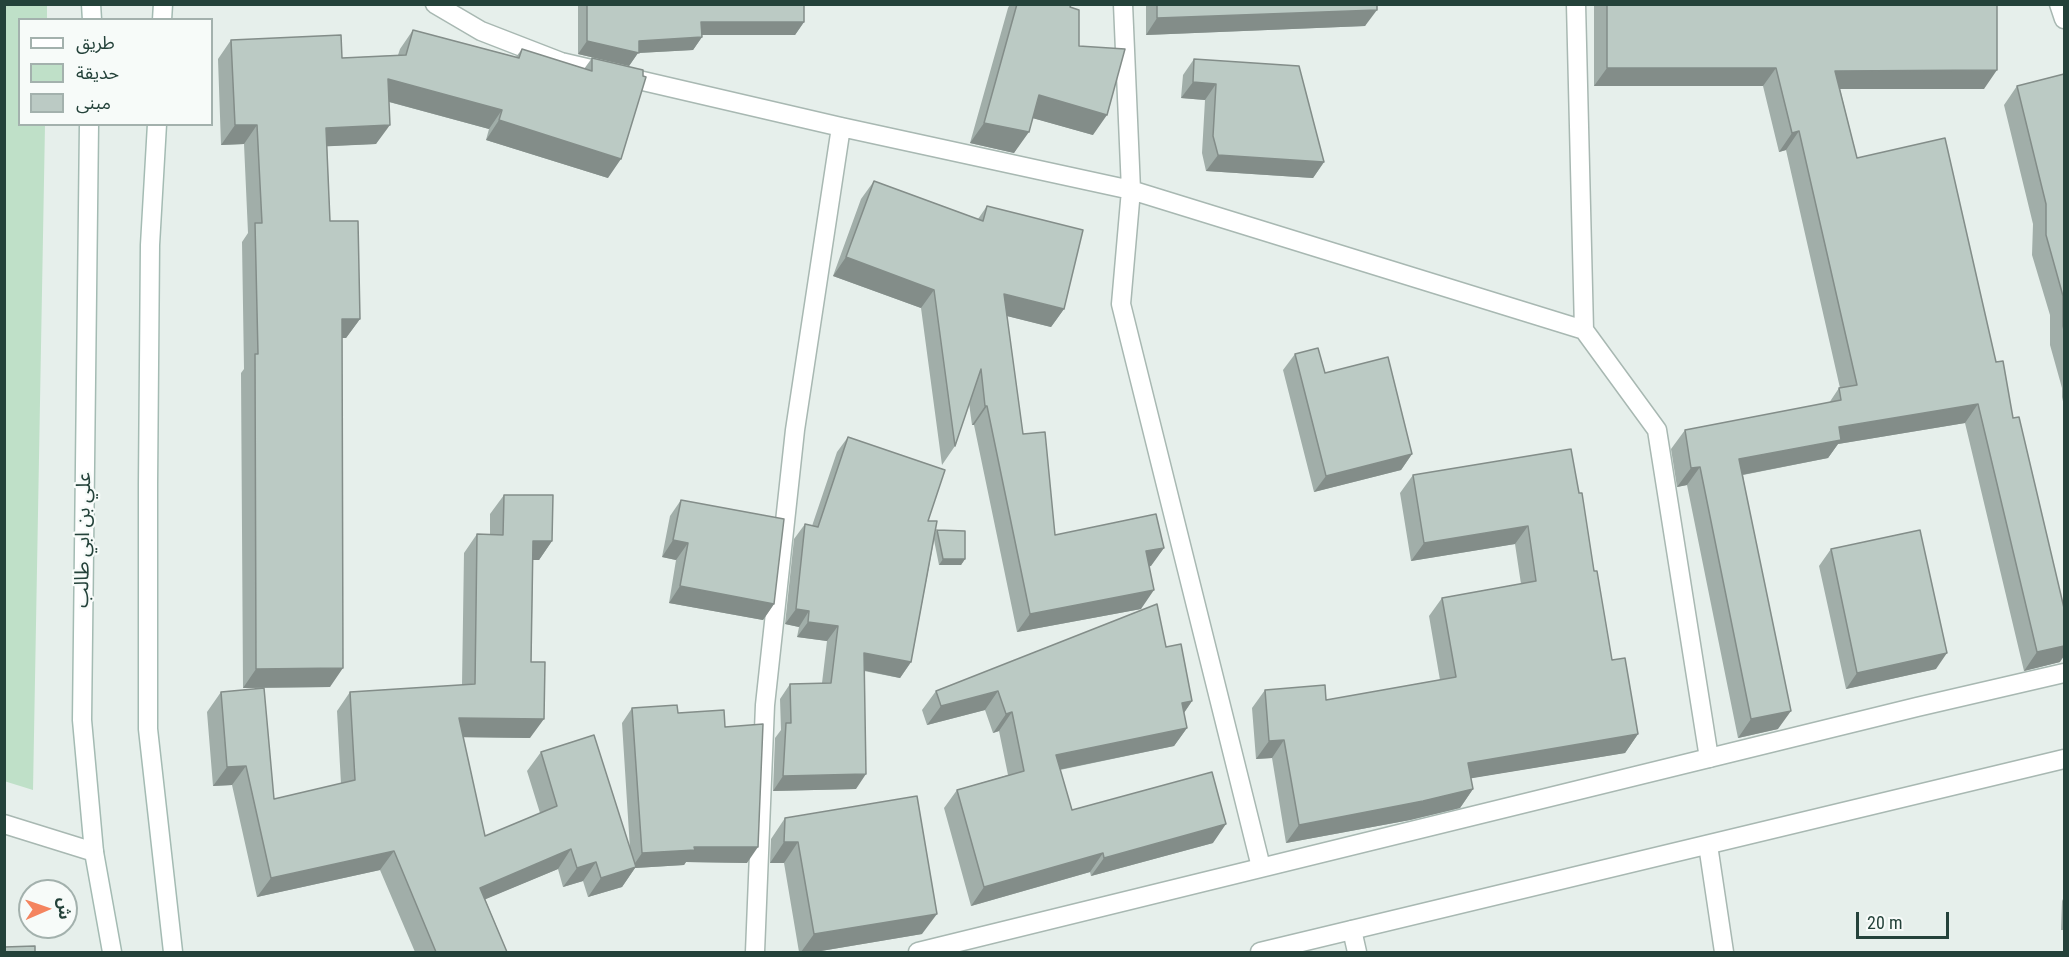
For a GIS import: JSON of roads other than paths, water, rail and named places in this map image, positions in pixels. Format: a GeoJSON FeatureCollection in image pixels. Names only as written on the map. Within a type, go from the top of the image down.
{"type":"FeatureCollection","features":[{"type":"Feature","properties":{"kind":"street"},"geometry":{"type":"LineString","coordinates":[[435,4],[481,31],[561,62],[841,127],[1131,190],[1584,330]]}},
{"type":"Feature","properties":{"kind":"street"},"geometry":{"type":"LineString","coordinates":[[1123,4],[1131,190],[1121,304],[1261,867]]}},
{"type":"Feature","properties":{"kind":"street"},"geometry":{"type":"LineString","coordinates":[[1576,4],[1584,330],[1657,430],[1709,758]]}},
{"type":"Feature","properties":{"kind":"street"},"geometry":{"type":"LineString","coordinates":[[2059,4],[2064,20]]}},
{"type":"Feature","properties":{"kind":"street","name":"علي بن ابي طالب"},"geometry":{"type":"LineString","coordinates":[[89,126],[82,720],[94,852],[112,952]]}},
{"type":"Feature","properties":{"kind":"street"},"geometry":{"type":"LineString","coordinates":[[157,126],[150,245],[148,729],[173,952]]}},
{"type":"Feature","properties":{"kind":"street"},"geometry":{"type":"LineString","coordinates":[[755,952],[765,705],[795,430],[841,127]]}},
{"type":"Feature","properties":{"kind":"street"},"geometry":{"type":"LineString","coordinates":[[918,952],[2064,673]]}},
{"type":"Feature","properties":{"kind":"street"},"geometry":{"type":"LineString","coordinates":[[1260,952],[2064,759]]}},
{"type":"Feature","properties":{"kind":"street"},"geometry":{"type":"LineString","coordinates":[[4,824],[94,852]]}},
{"type":"Feature","properties":{"kind":"street"},"geometry":{"type":"LineString","coordinates":[[1708,844],[1724,952]]}},
{"type":"Feature","properties":{"kind":"street"},"geometry":{"type":"LineString","coordinates":[[1352,930],[1357,952]]}}]}
